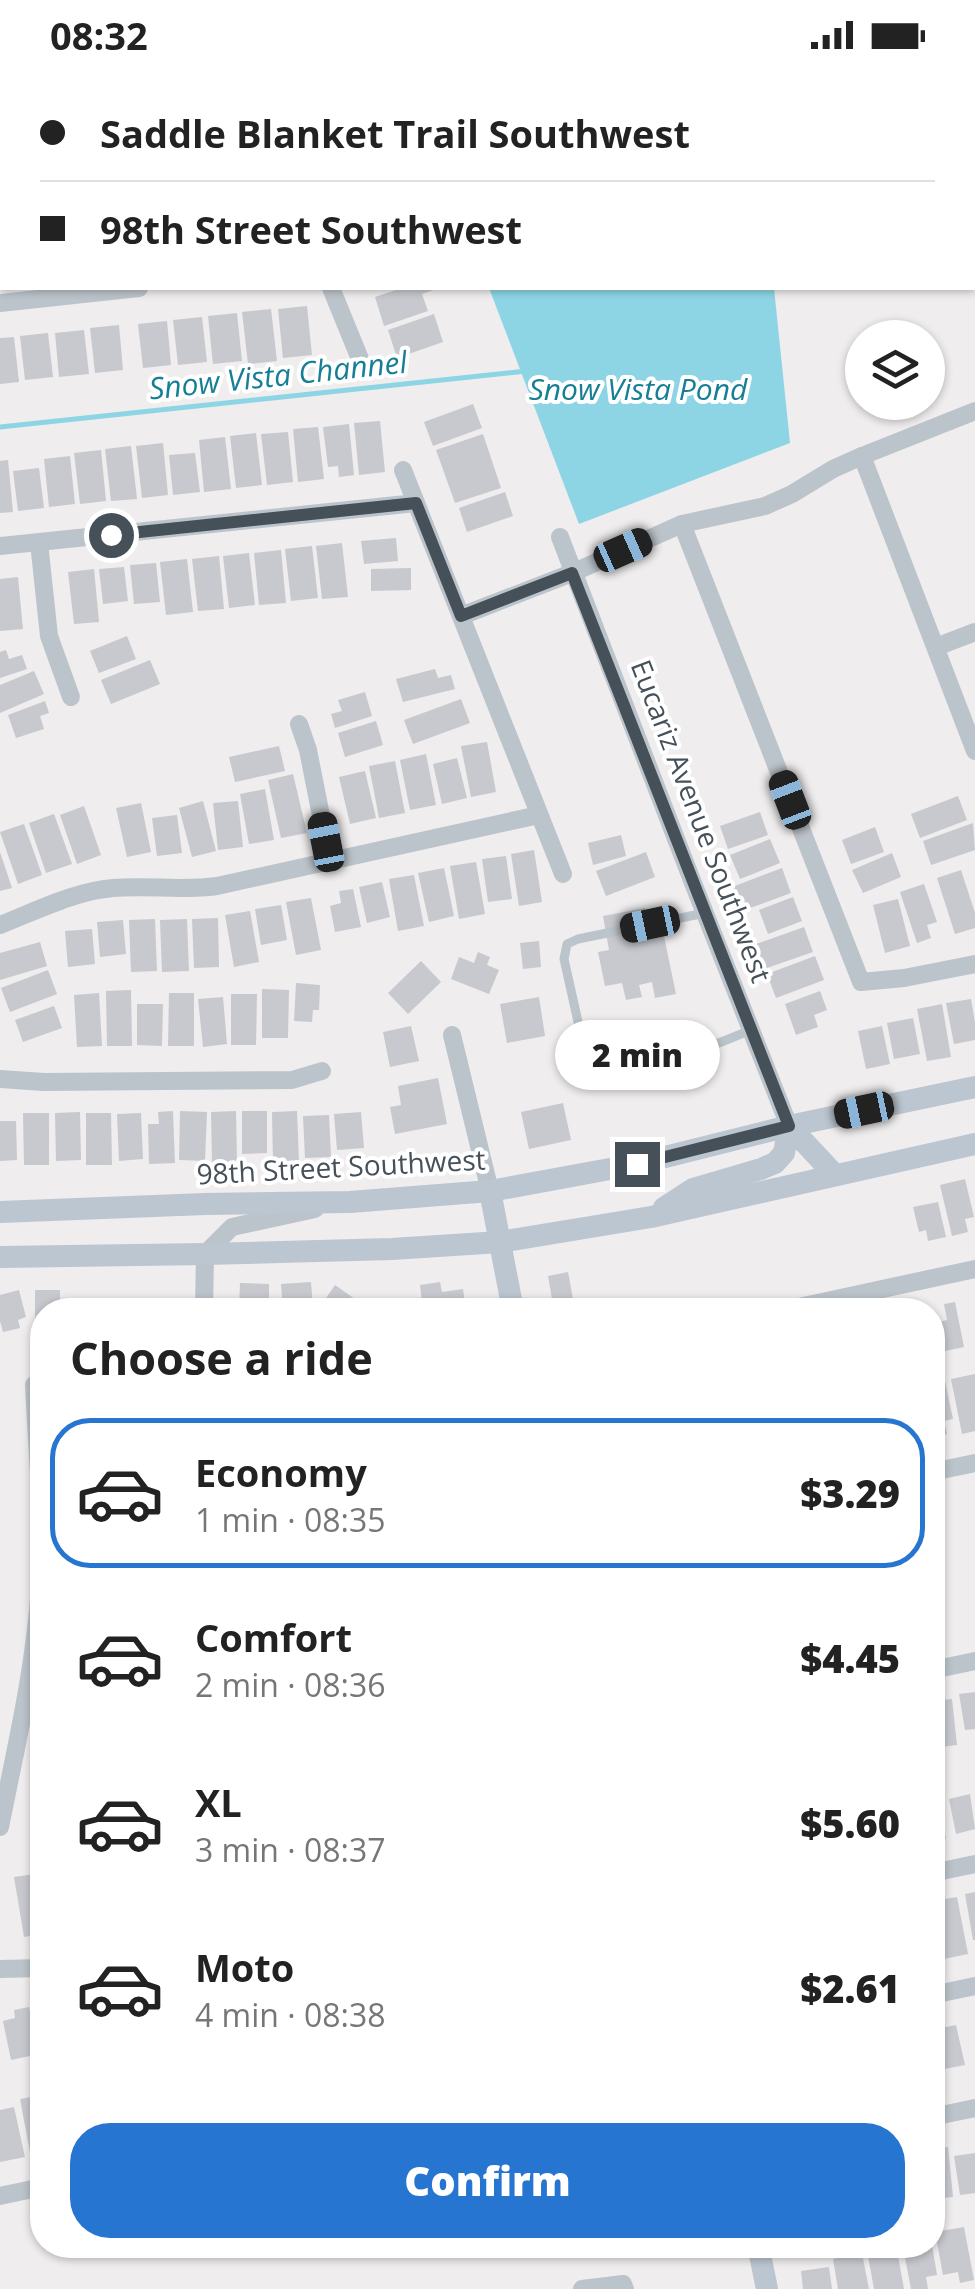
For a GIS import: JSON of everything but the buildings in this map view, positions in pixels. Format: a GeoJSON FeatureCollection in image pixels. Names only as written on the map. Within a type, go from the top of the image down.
{"type":"FeatureCollection","features":[{"type":"Feature","properties":{"kind":"main road","name":"98th Street Southwest"},"geometry":{"type":"LineString","coordinates":[[0,1212],[350,1202],[490,1191],[637,1164],[789,1126],[975,1087]]}},
{"type":"Feature","properties":{"kind":"main road"},"geometry":{"type":"LineString","coordinates":[[789,1126],[835,1175]]}},
{"type":"Feature","properties":{"kind":"main road"},"geometry":{"type":"LineString","coordinates":[[651,1217],[693,1189],[774,1163],[784,1153],[789,1126]]}},
{"type":"Feature","properties":{"kind":"main road"},"geometry":{"type":"LineString","coordinates":[[0,1256],[392,1249],[500,1242],[651,1217],[975,1144]]}},
{"type":"Feature","properties":{"kind":"main road"},"geometry":{"type":"LineString","coordinates":[[490,1191],[511,1298]]}},
{"type":"Feature","properties":{"kind":"main road"},"geometry":{"type":"LineString","coordinates":[[761,2258],[767,2289]]}},
{"type":"Feature","properties":{"kind":"street"},"geometry":{"type":"LineString","coordinates":[[0,303],[101,290]]}},
{"type":"Feature","properties":{"kind":"street"},"geometry":{"type":"LineString","coordinates":[[332,290],[360,359]]}},
{"type":"Feature","properties":{"kind":"street"},"geometry":{"type":"LineString","coordinates":[[461,616],[682,524],[765,506],[834,468],[975,411]]}},
{"type":"Feature","properties":{"kind":"street"},"geometry":{"type":"LineString","coordinates":[[862,456],[975,752]]}},
{"type":"Feature","properties":{"kind":"street"},"geometry":{"type":"LineString","coordinates":[[404,470],[563,874]]}},
{"type":"Feature","properties":{"kind":"street"},"geometry":{"type":"LineString","coordinates":[[0,546],[416,503]]}},
{"type":"Feature","properties":{"kind":"street"},"geometry":{"type":"LineString","coordinates":[[682,524],[861,982],[975,964]]}},
{"type":"Feature","properties":{"kind":"street","name":"Eucariz Avenue Southwest"},"geometry":{"type":"LineString","coordinates":[[560,537],[789,1126]]}},
{"type":"Feature","properties":{"kind":"street"},"geometry":{"type":"LineString","coordinates":[[39,542],[49,636],[71,697]]}},
{"type":"Feature","properties":{"kind":"street"},"geometry":{"type":"LineString","coordinates":[[936,648],[975,632]]}},
{"type":"Feature","properties":{"kind":"street"},"geometry":{"type":"LineString","coordinates":[[298,724],[308,750],[330,860]]}},
{"type":"Feature","properties":{"kind":"street"},"geometry":{"type":"LineString","coordinates":[[0,924],[93,890],[198,889],[539,815]]}},
{"type":"Feature","properties":{"kind":"street"},"geometry":{"type":"LineString","coordinates":[[452,1036],[490,1191]]}},
{"type":"Feature","properties":{"kind":"street"},"geometry":{"type":"LineString","coordinates":[[0,1079],[292,1080],[322,1070]]}},
{"type":"Feature","properties":{"kind":"street"},"geometry":{"type":"LineString","coordinates":[[204,1298],[205,1254],[232,1227],[350,1202]]}},
{"type":"Feature","properties":{"kind":"street"},"geometry":{"type":"LineString","coordinates":[[841,1298],[975,1269]]}},
{"type":"Feature","properties":{"kind":"street"},"geometry":{"type":"LineString","coordinates":[[945,1469],[975,1463]]}},
{"type":"Feature","properties":{"kind":"street"},"geometry":{"type":"LineString","coordinates":[[945,1667],[975,1661]]}},
{"type":"Feature","properties":{"kind":"street"},"geometry":{"type":"LineString","coordinates":[[0,1827],[30,1676]]}},
{"type":"Feature","properties":{"kind":"street"},"geometry":{"type":"LineString","coordinates":[[945,1871],[975,1864]]}},
{"type":"Feature","properties":{"kind":"street"},"geometry":{"type":"LineString","coordinates":[[0,1969],[30,1968]]}},
{"type":"Feature","properties":{"kind":"street"},"geometry":{"type":"LineString","coordinates":[[945,1992],[975,1986]]}},
{"type":"Feature","properties":{"kind":"street"},"geometry":{"type":"LineString","coordinates":[[945,2114],[975,2108]]}},
{"type":"Feature","properties":{"kind":"street"},"geometry":{"type":"LineString","coordinates":[[0,2196],[30,2190]]}},
{"type":"Feature","properties":{"kind":"street"},"geometry":{"type":"LineString","coordinates":[[582,2289],[624,2287]]}},
{"type":"Feature","properties":{"kind":"lane"},"geometry":{"type":"LineString","coordinates":[[704,913],[567,944],[564,959],[584,1053],[594,1071],[614,1078],[637,1076],[751,1030]]}},
{"type":"Feature","properties":{"kind":"water","name":"Snow Vista Pond"},"geometry":{"type":"Polygon","coordinates":[[[490,290],[774,290],[790,443],[579,524],[490,290]]]}},
{"type":"Feature","properties":{"kind":"waterway","name":"Snow Vista Channel"},"geometry":{"type":"LineString","coordinates":[[0,427],[527,371]]}},
{"type":"Feature","properties":{"kind":"route"},"geometry":{"type":"LineString","coordinates":[[111,535],[416,503],[461,616],[572,573],[789,1126],[637,1164]]}}]}
